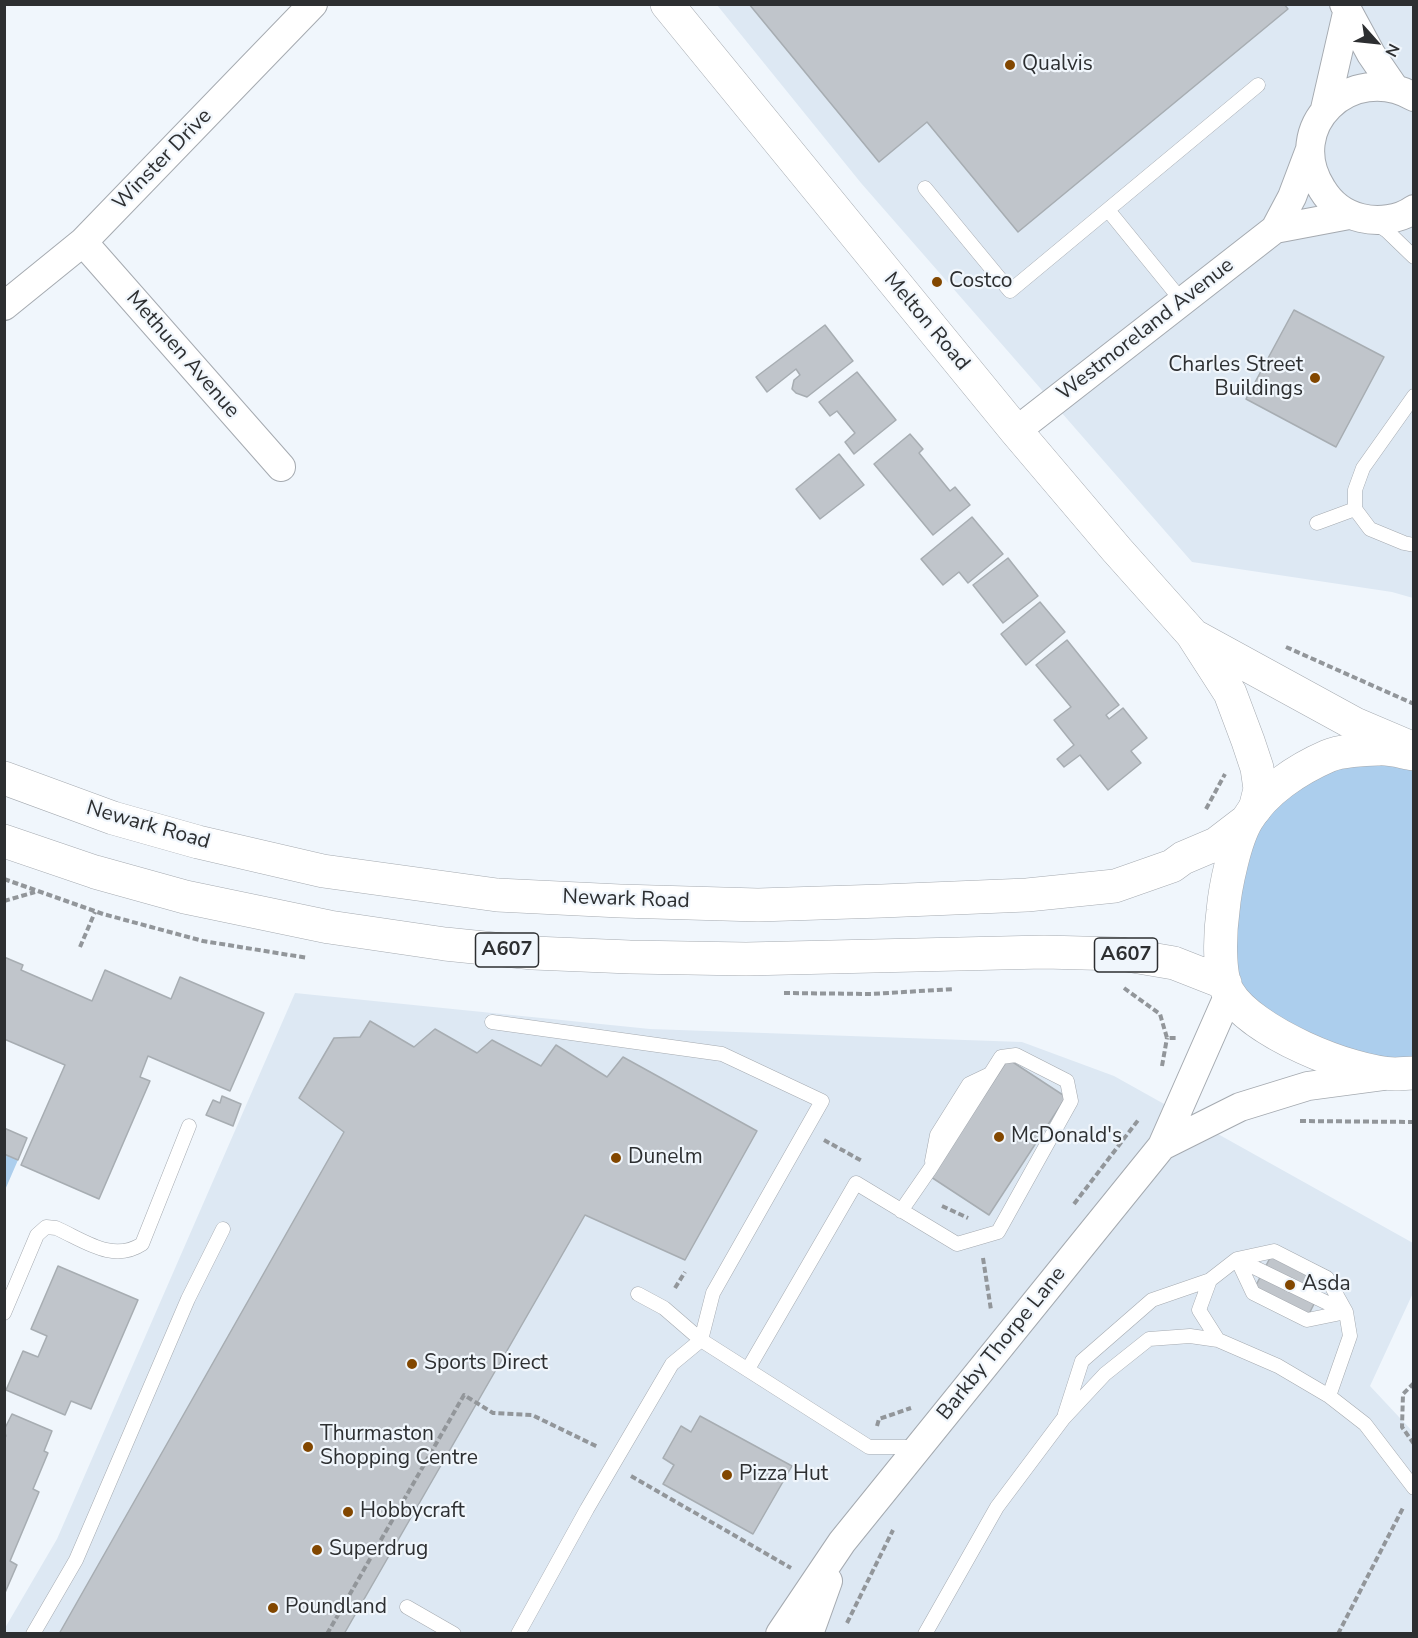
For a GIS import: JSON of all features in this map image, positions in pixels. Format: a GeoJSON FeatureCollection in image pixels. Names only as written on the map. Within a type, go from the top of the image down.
{"type":"FeatureCollection","features":[{"type":"Feature","properties":{"kind":"main road","name":"Melton Road"},"geometry":{"type":"LineString","coordinates":[[666,4],[1016,431],[1192,634]]}},
{"type":"Feature","properties":{"kind":"main road"},"geometry":{"type":"LineString","coordinates":[[1192,634],[1355,724],[1413,749]]}},
{"type":"Feature","properties":{"kind":"main road"},"geometry":{"type":"LineString","coordinates":[[1192,634],[1230,693],[1257,768],[1260,789],[1225,890],[1220,937],[1227,988],[1245,1012],[1264,1027],[1299,1046],[1339,1063],[1404,1073]]}},
{"type":"Feature","properties":{"kind":"main road","name":"Newark Road"},"geometry":{"type":"LineString","coordinates":[[4,778],[113,818],[198,842],[323,871],[497,894],[620,901],[758,905],[1027,894],[1115,886],[1172,866],[1183,858],[1216,844],[1251,815],[1283,781],[1330,755],[1379,749],[1413,754]]}},
{"type":"Feature","properties":{"kind":"main road","name":"A607"},"geometry":{"type":"LineString","coordinates":[[4,841],[95,872],[184,897],[329,927],[445,944],[533,953],[642,957],[817,958],[1044,952],[1121,954],[1174,963],[1227,988]]}},
{"type":"Feature","properties":{"kind":"street","name":"Winster Drive"},"geometry":{"type":"LineString","coordinates":[[4,306],[83,242],[313,4]]}},
{"type":"Feature","properties":{"kind":"street","name":"Westmoreland Avenue"},"geometry":{"type":"LineString","coordinates":[[1016,431],[1275,229],[1292,196],[1309,152],[1313,131],[1325,109],[1345,9]]}},
{"type":"Feature","properties":{"kind":"street","name":"Westmoreland Avenue"},"geometry":{"type":"LineString","coordinates":[[1345,9],[1404,93]]}},
{"type":"Feature","properties":{"kind":"street","name":"Westmoreland Avenue"},"geometry":{"type":"LineString","coordinates":[[1325,109],[1343,95],[1362,88],[1377,86],[1404,93]]}},
{"type":"Feature","properties":{"kind":"street","name":"Westmoreland Avenue"},"geometry":{"type":"LineString","coordinates":[[1309,152],[1314,178],[1328,200],[1360,218]]}},
{"type":"Feature","properties":{"kind":"street","name":"Westmoreland Avenue"},"geometry":{"type":"LineString","coordinates":[[1275,229],[1360,218],[1392,219],[1413,209]]}},
{"type":"Feature","properties":{"kind":"street","name":"Methuen Avenue"},"geometry":{"type":"LineString","coordinates":[[83,242],[281,467]]}},
{"type":"Feature","properties":{"kind":"street","name":"Barkby Thorpe Lane"},"geometry":{"type":"LineString","coordinates":[[780,1634],[842,1542],[1162,1146],[1227,988]]}},
{"type":"Feature","properties":{"kind":"street","name":"Barkby Thorpe Lane"},"geometry":{"type":"LineString","coordinates":[[1162,1146],[1240,1107],[1273,1096],[1308,1086],[1404,1073]]}},
{"type":"Feature","properties":{"kind":"street","name":"Barkby Thorpe Lane"},"geometry":{"type":"LineString","coordinates":[[809,1634],[842,1542]]}},
{"type":"Feature","properties":{"kind":"lane"},"geometry":{"type":"LineString","coordinates":[[925,188],[1010,291],[1258,85]]}},
{"type":"Feature","properties":{"kind":"lane"},"geometry":{"type":"LineString","coordinates":[[1108,210],[1182,301]]}},
{"type":"Feature","properties":{"kind":"lane"},"geometry":{"type":"LineString","coordinates":[[1360,218],[1387,231],[1413,257]]}},
{"type":"Feature","properties":{"kind":"lane"},"geometry":{"type":"LineString","coordinates":[[1413,396],[1364,468],[1355,490],[1354,509],[1370,529],[1413,545]]}},
{"type":"Feature","properties":{"kind":"lane"},"geometry":{"type":"LineString","coordinates":[[1317,523],[1354,509]]}},
{"type":"Feature","properties":{"kind":"lane"},"geometry":{"type":"LineString","coordinates":[[492,1022],[722,1054],[822,1101],[713,1293],[701,1340],[672,1364],[518,1634]]}},
{"type":"Feature","properties":{"kind":"lane"},"geometry":{"type":"LineString","coordinates":[[748,1369],[856,1183],[901,1211],[957,1244],[998,1232],[1071,1101],[1067,1081],[1016,1054],[1001,1057],[901,1211]]}},
{"type":"Feature","properties":{"kind":"lane"},"geometry":{"type":"LineString","coordinates":[[4,1313],[37,1235],[46,1227],[56,1228],[112,1253],[132,1251],[142,1244],[189,1126]]}},
{"type":"Feature","properties":{"kind":"lane"},"geometry":{"type":"LineString","coordinates":[[33,1634],[76,1560],[188,1299],[223,1230]]}},
{"type":"Feature","properties":{"kind":"lane"},"geometry":{"type":"LineString","coordinates":[[1063,1419],[1082,1361],[1152,1300],[1210,1280],[1237,1259],[1274,1251],[1327,1278],[1346,1312],[1350,1336],[1329,1396]]}},
{"type":"Feature","properties":{"kind":"lane"},"geometry":{"type":"LineString","coordinates":[[1237,1259],[1346,1312]]}},
{"type":"Feature","properties":{"kind":"lane"},"geometry":{"type":"LineString","coordinates":[[1237,1259],[1252,1293],[1306,1320],[1346,1312]]}},
{"type":"Feature","properties":{"kind":"lane"},"geometry":{"type":"LineString","coordinates":[[1210,1280],[1199,1310],[1218,1340]]}},
{"type":"Feature","properties":{"kind":"lane"},"geometry":{"type":"LineString","coordinates":[[638,1294],[664,1308],[701,1340],[869,1447],[919,1447]]}},
{"type":"Feature","properties":{"kind":"lane"},"geometry":{"type":"LineString","coordinates":[[926,1633],[997,1508],[1063,1419],[1105,1374],[1149,1339],[1190,1336],[1218,1340],[1278,1366],[1329,1396],[1365,1424],[1411,1494]]}},
{"type":"Feature","properties":{"kind":"lane"},"geometry":{"type":"LineString","coordinates":[[407,1607],[454,1634]]}},
{"type":"Feature","properties":{"kind":"path"},"geometry":{"type":"LineString","coordinates":[[1285,646],[1413,704]]}},
{"type":"Feature","properties":{"kind":"path"},"geometry":{"type":"LineString","coordinates":[[4,901],[36,892]]}},
{"type":"Feature","properties":{"kind":"path"},"geometry":{"type":"LineString","coordinates":[[80,947],[96,912]]}},
{"type":"Feature","properties":{"kind":"path"},"geometry":{"type":"LineString","coordinates":[[1162,1068],[1167,1038]]}},
{"type":"Feature","properties":{"kind":"path"},"geometry":{"type":"LineString","coordinates":[[1069,1210],[1142,1116]]}},
{"type":"Feature","properties":{"kind":"path"},"geometry":{"type":"LineString","coordinates":[[1292,1121],[1413,1122]]}},
{"type":"Feature","properties":{"kind":"path"},"geometry":{"type":"LineString","coordinates":[[664,1308],[685,1272]]}},
{"type":"Feature","properties":{"kind":"path"},"geometry":{"type":"LineString","coordinates":[[985,1319],[998,1302]]}},
{"type":"Feature","properties":{"kind":"path"},"geometry":{"type":"LineString","coordinates":[[1413,1383],[1403,1394],[1402,1427],[1413,1444]]}},
{"type":"Feature","properties":{"kind":"path"},"geometry":{"type":"LineString","coordinates":[[327,1634],[464,1395],[493,1413],[532,1415],[598,1445],[596,1455],[612,1466],[797,1571]]}},
{"type":"Feature","properties":{"kind":"path"},"geometry":{"type":"LineString","coordinates":[[869,1447],[879,1419],[918,1406]]}},
{"type":"Feature","properties":{"kind":"path"},"geometry":{"type":"LineString","coordinates":[[1338,1634],[1411,1494]]}},
{"type":"Feature","properties":{"kind":"path"},"geometry":{"type":"LineString","coordinates":[[842,1634],[894,1527]]}},
{"type":"Feature","properties":{"kind":"shaded area"},"geometry":{"type":"Polygon","coordinates":[[[717,5],[1413,5],[1413,598],[1392,592],[1192,562],[861,183],[717,5]]]}},
{"type":"Feature","properties":{"kind":"shaded area"},"geometry":{"type":"Polygon","coordinates":[[[1413,754],[1413,1073],[1245,1012],[1225,890],[1283,781],[1413,754]]]}},
{"type":"Feature","properties":{"kind":"shaded area","name":"Thurmaston Shopping Centre"},"geometry":{"type":"Polygon","coordinates":[[[295,993],[650,1029],[1022,1042],[1114,1076],[1413,1243],[1413,1293],[1370,1386],[1413,1432],[1413,1633],[5,1634],[5,1628],[57,1539],[295,993]]]}},
{"type":"Feature","properties":{"kind":"shaded area"},"geometry":{"type":"Polygon","coordinates":[[[5,1154],[18,1160],[5,1190],[5,1154]]]}},
{"type":"Feature","properties":{"kind":"building","name":"Qualvis"},"geometry":{"type":"Polygon","coordinates":[[[749,4],[1284,4],[1288,9],[1018,232],[927,122],[879,162],[749,4]]]}},
{"type":"Feature","properties":{"kind":"building","name":"Charles Street Buildings"},"geometry":{"type":"Polygon","coordinates":[[[1294,310],[1384,357],[1336,447],[1246,399],[1294,310]]]}},
{"type":"Feature","properties":{"kind":"building"},"geometry":{"type":"Polygon","coordinates":[[[825,325],[853,361],[807,397],[792,389],[794,380],[800,375],[796,369],[767,392],[756,377],[825,325]]]}},
{"type":"Feature","properties":{"kind":"building"},"geometry":{"type":"Polygon","coordinates":[[[857,372],[896,420],[854,454],[845,442],[855,433],[837,411],[830,416],[819,402],[857,372]]]}},
{"type":"Feature","properties":{"kind":"building"},"geometry":{"type":"Polygon","coordinates":[[[910,434],[923,449],[919,453],[950,491],[955,487],[970,505],[933,535],[874,464],[910,434]]]}},
{"type":"Feature","properties":{"kind":"building"},"geometry":{"type":"Polygon","coordinates":[[[839,454],[864,485],[820,519],[796,489],[839,454]]]}},
{"type":"Feature","properties":{"kind":"building"},"geometry":{"type":"Polygon","coordinates":[[[972,517],[1003,554],[968,583],[959,572],[943,585],[921,559],[972,517]]]}},
{"type":"Feature","properties":{"kind":"building"},"geometry":{"type":"Polygon","coordinates":[[[1008,558],[1038,596],[1003,623],[973,585],[1008,558]]]}},
{"type":"Feature","properties":{"kind":"building"},"geometry":{"type":"Polygon","coordinates":[[[1040,602],[1065,632],[1026,665],[1001,634],[1040,602]]]}},
{"type":"Feature","properties":{"kind":"building"},"geometry":{"type":"Polygon","coordinates":[[[1067,640],[1119,705],[1106,715],[1109,719],[1123,708],[1147,738],[1131,751],[1141,763],[1108,790],[1080,755],[1064,767],[1057,759],[1074,745],[1054,720],[1071,707],[1036,665],[1067,640]]]}},
{"type":"Feature","properties":{"kind":"building"},"geometry":{"type":"Polygon","coordinates":[[[4,957],[23,965],[21,970],[92,1001],[105,970],[171,999],[180,977],[264,1013],[230,1091],[148,1056],[140,1077],[150,1081],[99,1199],[21,1165],[65,1065],[4,1039],[4,957]]]}},
{"type":"Feature","properties":{"kind":"building","name":"Thurmaston Shopping Centre"},"geometry":{"type":"Polygon","coordinates":[[[370,1021],[414,1047],[435,1029],[477,1053],[492,1040],[541,1066],[556,1045],[607,1077],[623,1057],[757,1131],[685,1260],[585,1215],[344,1634],[59,1634],[344,1132],[299,1098],[334,1038],[360,1037],[370,1021]]]}},
{"type":"Feature","properties":{"kind":"building","name":"McDonald's"},"geometry":{"type":"Polygon","coordinates":[[[1008,1059],[1066,1097],[989,1215],[931,1177],[1008,1059]]]}},
{"type":"Feature","properties":{"kind":"building"},"geometry":{"type":"Polygon","coordinates":[[[222,1096],[241,1104],[233,1126],[206,1115],[213,1100],[220,1103],[222,1096]]]}},
{"type":"Feature","properties":{"kind":"building"},"geometry":{"type":"Polygon","coordinates":[[[4,1128],[27,1138],[18,1160],[4,1154],[4,1128]]]}},
{"type":"Feature","properties":{"kind":"building","name":"Asda"},"geometry":{"type":"Polygon","coordinates":[[[1276,1246],[1330,1272],[1304,1324],[1250,1297],[1276,1246]]]}},
{"type":"Feature","properties":{"kind":"building"},"geometry":{"type":"Polygon","coordinates":[[[58,1266],[138,1300],[91,1409],[71,1401],[65,1415],[6,1390],[23,1351],[38,1357],[47,1336],[31,1329],[58,1266]]]}},
{"type":"Feature","properties":{"kind":"building"},"geometry":{"type":"Polygon","coordinates":[[[12,1414],[52,1431],[44,1451],[48,1453],[33,1489],[39,1492],[10,1561],[17,1565],[4,1595],[4,1440],[6,1436],[4,1430],[12,1414]]]}},
{"type":"Feature","properties":{"kind":"building","name":"Pizza Hut"},"geometry":{"type":"Polygon","coordinates":[[[700,1416],[792,1466],[753,1534],[663,1484],[674,1465],[663,1458],[681,1426],[691,1432],[700,1416]]]}},
{"type":"Feature","properties":{"kind":"place","name":"Qualvis"},"geometry":{"type":"Point","coordinates":[1010,65]}},
{"type":"Feature","properties":{"kind":"place","name":"Costco"},"geometry":{"type":"Point","coordinates":[937,282]}},
{"type":"Feature","properties":{"kind":"place","name":"Charles Street Buildings"},"geometry":{"type":"Point","coordinates":[1315,378]}},
{"type":"Feature","properties":{"kind":"place","name":"McDonald's"},"geometry":{"type":"Point","coordinates":[999,1137]}},
{"type":"Feature","properties":{"kind":"place","name":"Dunelm"},"geometry":{"type":"Point","coordinates":[616,1158]}},
{"type":"Feature","properties":{"kind":"place","name":"Asda"},"geometry":{"type":"Point","coordinates":[1290,1285]}},
{"type":"Feature","properties":{"kind":"place","name":"Sports Direct"},"geometry":{"type":"Point","coordinates":[412,1364]}},
{"type":"Feature","properties":{"kind":"place","name":"Thurmaston Shopping Centre"},"geometry":{"type":"Point","coordinates":[308,1447]}},
{"type":"Feature","properties":{"kind":"place","name":"Pizza Hut"},"geometry":{"type":"Point","coordinates":[727,1475]}},
{"type":"Feature","properties":{"kind":"place","name":"Hobbycraft"},"geometry":{"type":"Point","coordinates":[348,1512]}},
{"type":"Feature","properties":{"kind":"place","name":"Superdrug"},"geometry":{"type":"Point","coordinates":[317,1550]}},
{"type":"Feature","properties":{"kind":"place","name":"Poundland"},"geometry":{"type":"Point","coordinates":[273,1608]}}]}
